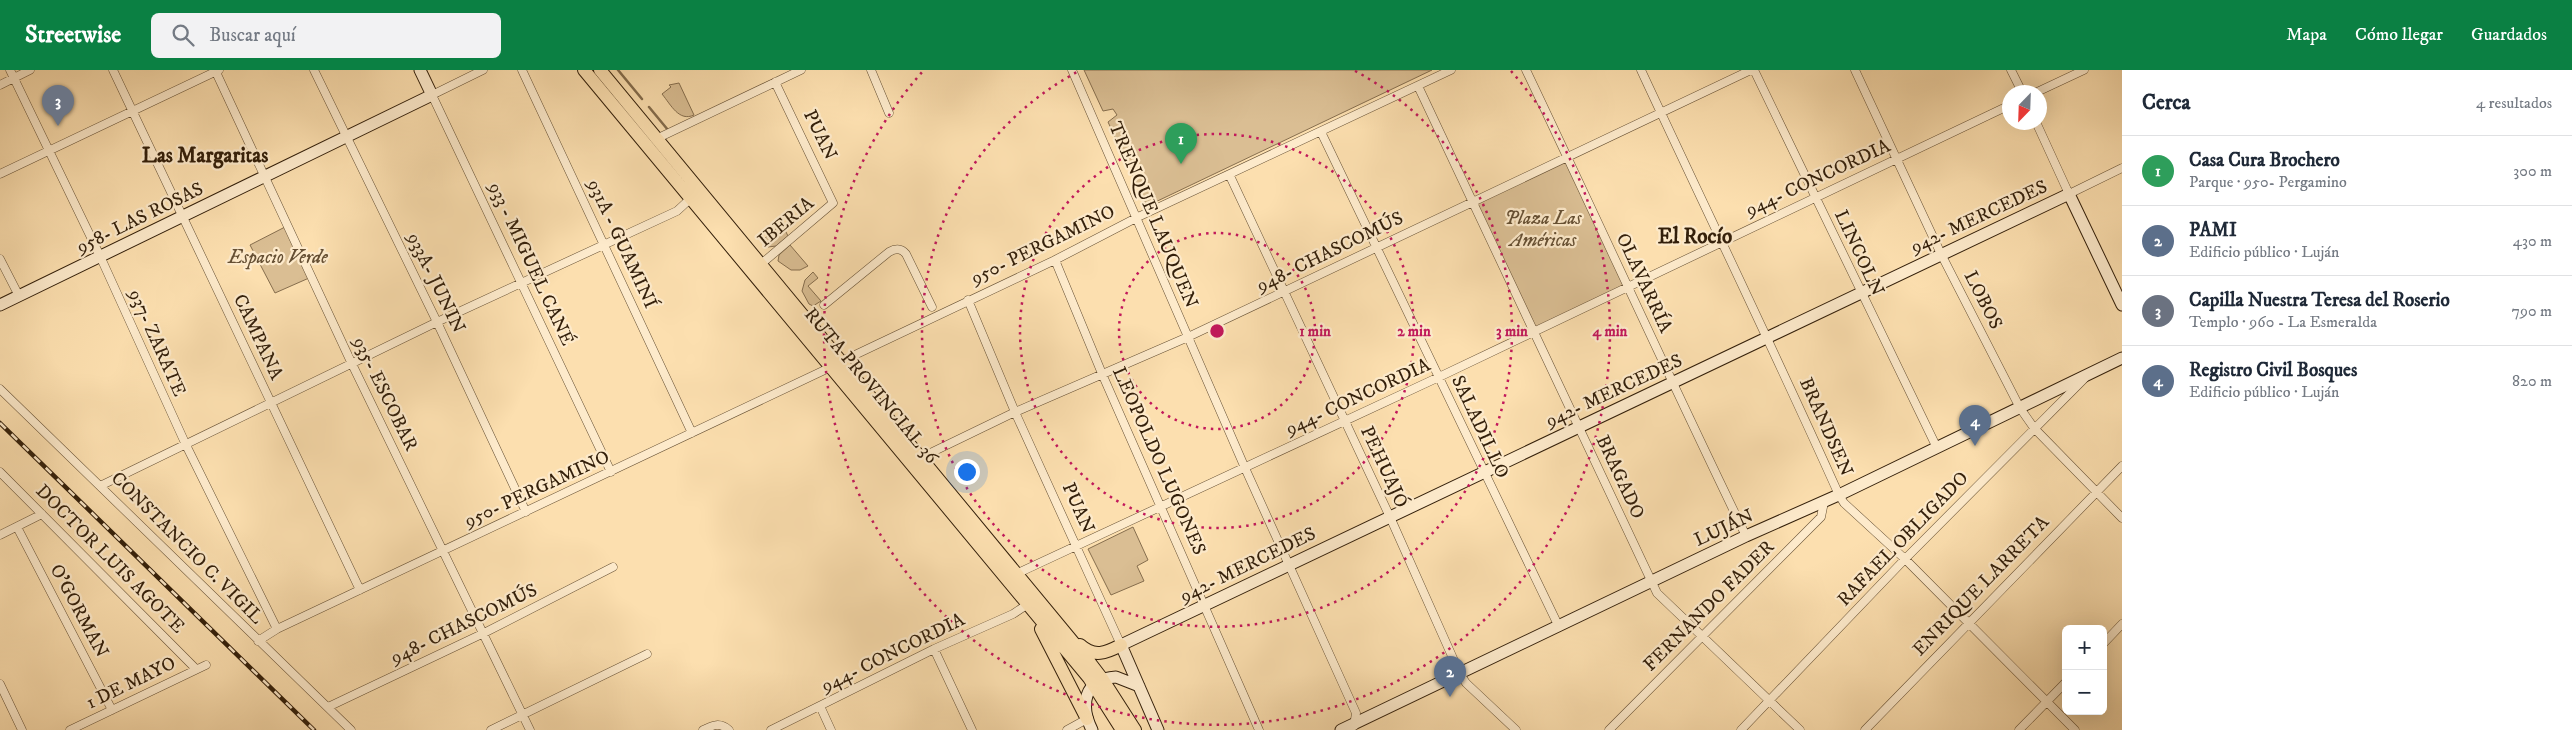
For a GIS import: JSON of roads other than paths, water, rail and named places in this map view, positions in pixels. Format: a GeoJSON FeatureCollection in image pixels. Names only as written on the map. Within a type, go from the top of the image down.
{"type":"FeatureCollection","features":[{"type":"Feature","properties":{"kind":"main road","name":"933 - MIGUEL CANÉ"},"geometry":{"type":"LineString","coordinates":[[420,70],[432,95]]}},
{"type":"Feature","properties":{"kind":"main road","name":"RUTA PROVINCIAL 36"},"geometry":{"type":"LineString","coordinates":[[584,70],[690,199],[920,458],[1061,628],[1099,683],[1135,730]]}},
{"type":"Feature","properties":{"kind":"main road","name":"RUTA PROVINCIAL 36"},"geometry":{"type":"LineString","coordinates":[[600,70],[760,265],[836,365],[1028,604],[1099,683],[1122,730]]}},
{"type":"Feature","properties":{"kind":"main road","name":"958- LAS ROSAS"},"geometry":{"type":"LineString","coordinates":[[0,305],[432,95]]}},
{"type":"Feature","properties":{"kind":"main road","name":"942- MERCEDES"},"geometry":{"type":"LineString","coordinates":[[1121,645],[2069,194]]}},
{"type":"Feature","properties":{"kind":"main road"},"geometry":{"type":"LineString","coordinates":[[2069,194],[2122,305]]}},
{"type":"Feature","properties":{"kind":"main road","name":"LUJÁN"},"geometry":{"type":"LineString","coordinates":[[1341,730],[1354,727],[1746,536],[1839,495],[2122,358]]}},
{"type":"Feature","properties":{"kind":"main road"},"geometry":{"type":"LineString","coordinates":[[1028,604],[1090,725]]}},
{"type":"Feature","properties":{"kind":"main road"},"geometry":{"type":"LineString","coordinates":[[1061,628],[1090,652],[1101,654],[1121,645]]}},
{"type":"Feature","properties":{"kind":"main road","name":"PUAN"},"geometry":{"type":"LineString","coordinates":[[1121,645],[1158,730]]}},
{"type":"Feature","properties":{"kind":"main road"},"geometry":{"type":"LineString","coordinates":[[1090,725],[1084,704],[1099,683],[1116,676],[1139,686]]}},
{"type":"Feature","properties":{"kind":"street","name":"937- ZARATE"},"geometry":{"type":"LineString","coordinates":[[10,70],[100,256],[186,445],[277,628]]}},
{"type":"Feature","properties":{"kind":"street"},"geometry":{"type":"LineString","coordinates":[[0,85],[30,70]]}},
{"type":"Feature","properties":{"kind":"street","name":"CAMPANA"},"geometry":{"type":"LineString","coordinates":[[113,70],[360,590]]}},
{"type":"Feature","properties":{"kind":"street"},"geometry":{"type":"LineString","coordinates":[[0,174],[217,70]]}},
{"type":"Feature","properties":{"kind":"street","name":"935- ESCOBAR"},"geometry":{"type":"LineString","coordinates":[[217,70],[352,364],[530,730]]}},
{"type":"Feature","properties":{"kind":"street","name":"933A- JUNIN"},"geometry":{"type":"LineString","coordinates":[[314,70],[437,322],[526,512]]}},
{"type":"Feature","properties":{"kind":"street","name":"958- LAS ROSAS"},"geometry":{"type":"LineString","coordinates":[[432,95],[483,70]]}},
{"type":"Feature","properties":{"kind":"street","name":"931A - GUAMINÍ"},"geometry":{"type":"LineString","coordinates":[[522,70],[692,433]]}},
{"type":"Feature","properties":{"kind":"street"},"geometry":{"type":"LineString","coordinates":[[656,139],[801,70]]}},
{"type":"Feature","properties":{"kind":"street"},"geometry":{"type":"LineString","coordinates":[[870,70],[889,113]]}},
{"type":"Feature","properties":{"kind":"street","name":"TRENQUE LAUQUEN"},"geometry":{"type":"LineString","coordinates":[[1072,70],[1138,217],[1245,468],[1356,714],[1354,727]]}},
{"type":"Feature","properties":{"kind":"street","name":"950- PERGAMINO"},"geometry":{"type":"LineString","coordinates":[[258,641],[277,628],[444,552],[1055,260],[1138,217],[1230,176],[1451,70]]}},
{"type":"Feature","properties":{"kind":"street","name":"OLAVARRÍA"},"geometry":{"type":"LineString","coordinates":[[1526,70],[1628,285],[1671,383],[1746,536]]}},
{"type":"Feature","properties":{"kind":"street","name":"BRANDSEN"},"geometry":{"type":"LineString","coordinates":[[1641,70],[1720,242],[1768,337],[1844,504],[1905,559],[2075,730]]}},
{"type":"Feature","properties":{"kind":"street","name":"948- CHASCOMÚS"},"geometry":{"type":"LineString","coordinates":[[920,458],[1015,412],[1103,376],[1188,338],[1753,70]]}},
{"type":"Feature","properties":{"kind":"street","name":"LINCOLN"},"geometry":{"type":"LineString","coordinates":[[1753,70],[1937,448]]}},
{"type":"Feature","properties":{"kind":"street","name":"LOBOS"},"geometry":{"type":"LineString","coordinates":[[1855,70],[1941,254],[2020,408],[2034,428],[2122,518]]}},
{"type":"Feature","properties":{"kind":"street"},"geometry":{"type":"LineString","coordinates":[[2011,70],[2018,85]]}},
{"type":"Feature","properties":{"kind":"street"},"geometry":{"type":"LineString","coordinates":[[2047,87],[2084,70]]}},
{"type":"Feature","properties":{"kind":"street","name":"PUAN"},"geometry":{"type":"LineString","coordinates":[[775,82],[834,203]]}},
{"type":"Feature","properties":{"kind":"street","name":"BRAGADO"},"geometry":{"type":"LineString","coordinates":[[1418,86],[1657,593],[1800,730]]}},
{"type":"Feature","properties":{"kind":"street","name":"933 - MIGUEL CANÉ"},"geometry":{"type":"LineString","coordinates":[[432,95],[611,472]]}},
{"type":"Feature","properties":{"kind":"street","name":"944- CONCORDIA"},"geometry":{"type":"LineString","coordinates":[[1016,574],[1439,377],[1628,285],[2002,109]]}},
{"type":"Feature","properties":{"kind":"street"},"geometry":{"type":"LineString","coordinates":[[2040,130],[2069,194]]}},
{"type":"Feature","properties":{"kind":"street","name":"SALADILLO"},"geometry":{"type":"LineString","coordinates":[[1321,132],[1378,247],[1483,472],[1559,627]]}},
{"type":"Feature","properties":{"kind":"street","name":"942- MERCEDES"},"geometry":{"type":"LineString","coordinates":[[2069,194],[2122,168]]}},
{"type":"Feature","properties":{"kind":"street","name":"PEHUAJÓ"},"geometry":{"type":"LineString","coordinates":[[1230,176],[1390,517],[1460,674],[1466,683],[1516,730]]}},
{"type":"Feature","properties":{"kind":"street"},"geometry":{"type":"LineString","coordinates":[[100,486],[437,322],[605,246],[677,211],[690,199]]}},
{"type":"Feature","properties":{"kind":"street","name":"IBERIA"},"geometry":{"type":"LineString","coordinates":[[760,265],[834,203]]}},
{"type":"Feature","properties":{"kind":"street"},"geometry":{"type":"LineString","coordinates":[[824,305],[889,252],[899,249],[906,254],[932,307]]}},
{"type":"Feature","properties":{"kind":"street"},"geometry":{"type":"LineString","coordinates":[[0,259],[19,296]]}},
{"type":"Feature","properties":{"kind":"street","name":"LEOPOLDO LUGONES"},"geometry":{"type":"LineString","coordinates":[[1055,260],[1103,376],[1259,730]]}},
{"type":"Feature","properties":{"kind":"street","name":"PUAN"},"geometry":{"type":"LineString","coordinates":[[968,300],[1015,412],[1121,645]]}},
{"type":"Feature","properties":{"kind":"street","name":"RAFAEL OBLIGADO"},"geometry":{"type":"LineString","coordinates":[[1741,730],[1905,559],[2090,373]]}},
{"type":"Feature","properties":{"kind":"street","name":"CONSTANCIO C. VIGIL"},"geometry":{"type":"LineString","coordinates":[[0,389],[350,730]]}},
{"type":"Feature","properties":{"kind":"street","name":"ENRIQUE LARRETA"},"geometry":{"type":"LineString","coordinates":[[1865,730],[2122,466]]}},
{"type":"Feature","properties":{"kind":"street","name":"DOCTOR LUIS AGOTE"},"geometry":{"type":"LineString","coordinates":[[0,472],[196,669]]}},
{"type":"Feature","properties":{"kind":"street","name":"FERNANDO FADER"},"geometry":{"type":"LineString","coordinates":[[1609,730],[1821,517],[1824,502]]}},
{"type":"Feature","properties":{"kind":"street"},"geometry":{"type":"LineString","coordinates":[[0,535],[42,514]]}},
{"type":"Feature","properties":{"kind":"street","name":"O'GORMAN"},"geometry":{"type":"LineString","coordinates":[[17,528],[112,710]]}},
{"type":"Feature","properties":{"kind":"street","name":"948- CHASCOMÚS"},"geometry":{"type":"LineString","coordinates":[[328,707],[484,633],[613,567]]}},
{"type":"Feature","properties":{"kind":"street","name":"944- CONCORDIA"},"geometry":{"type":"LineString","coordinates":[[771,730],[934,650],[1013,614],[1028,604]]}},
{"type":"Feature","properties":{"kind":"street"},"geometry":{"type":"LineString","coordinates":[[2107,640],[2122,624]]}},
{"type":"Feature","properties":{"kind":"street"},"geometry":{"type":"LineString","coordinates":[[934,650],[972,730]]}},
{"type":"Feature","properties":{"kind":"street"},"geometry":{"type":"LineString","coordinates":[[491,730],[647,654]]}},
{"type":"Feature","properties":{"kind":"street","name":"1 DE MAYO"},"geometry":{"type":"LineString","coordinates":[[70,730],[206,665]]}},
{"type":"Feature","properties":{"kind":"street"},"geometry":{"type":"LineString","coordinates":[[0,684],[22,730]]}},
{"type":"Feature","properties":{"kind":"street"},"geometry":{"type":"LineString","coordinates":[[2019,730],[2062,686]]}},
{"type":"Feature","properties":{"kind":"street"},"geometry":{"type":"LineString","coordinates":[[820,706],[831,730]]}},
{"type":"Feature","properties":{"kind":"street"},"geometry":{"type":"LineString","coordinates":[[703,730],[715,724],[729,729]]}},
{"type":"Feature","properties":{"kind":"street"},"geometry":{"type":"LineString","coordinates":[[1067,730],[1090,725]]}},
{"type":"Feature","properties":{"kind":"waterway"},"geometry":{"type":"LineString","coordinates":[[618,70],[642,99]]}},
{"type":"Feature","properties":{"kind":"waterway"},"geometry":{"type":"LineString","coordinates":[[649,107],[668,130]]}},
{"type":"Feature","properties":{"kind":"railway"},"geometry":{"type":"LineString","coordinates":[[0,423],[314,730]]}},
{"type":"Feature","properties":{"kind":"place","name":"Capilla Nuestra Teresa del Roserio"},"geometry":{"type":"Point","coordinates":[58,126]}},
{"type":"Feature","properties":{"kind":"place","name":"Casa Cura Brochero"},"geometry":{"type":"Point","coordinates":[1181,164]}},
{"type":"Feature","properties":{"kind":"place","name":"Registro Civil Bosques"},"geometry":{"type":"Point","coordinates":[1975,446]}},
{"type":"Feature","properties":{"kind":"place","name":"PAMI"},"geometry":{"type":"Point","coordinates":[1450,697]}},
{"type":"Feature","properties":{"kind":"district","name":"Las Margaritas"},"geometry":{"type":"Point","coordinates":[205,156]}},
{"type":"Feature","properties":{"kind":"district","name":"El Rocío"},"geometry":{"type":"Point","coordinates":[1695,237]}},
{"type":"Feature","properties":{"kind":"park label","name":"Plaza Las Américas"},"geometry":{"type":"Point","coordinates":[1543,229]}},
{"type":"Feature","properties":{"kind":"park label","name":"Espacio Verde"},"geometry":{"type":"Point","coordinates":[278,257]}}]}
